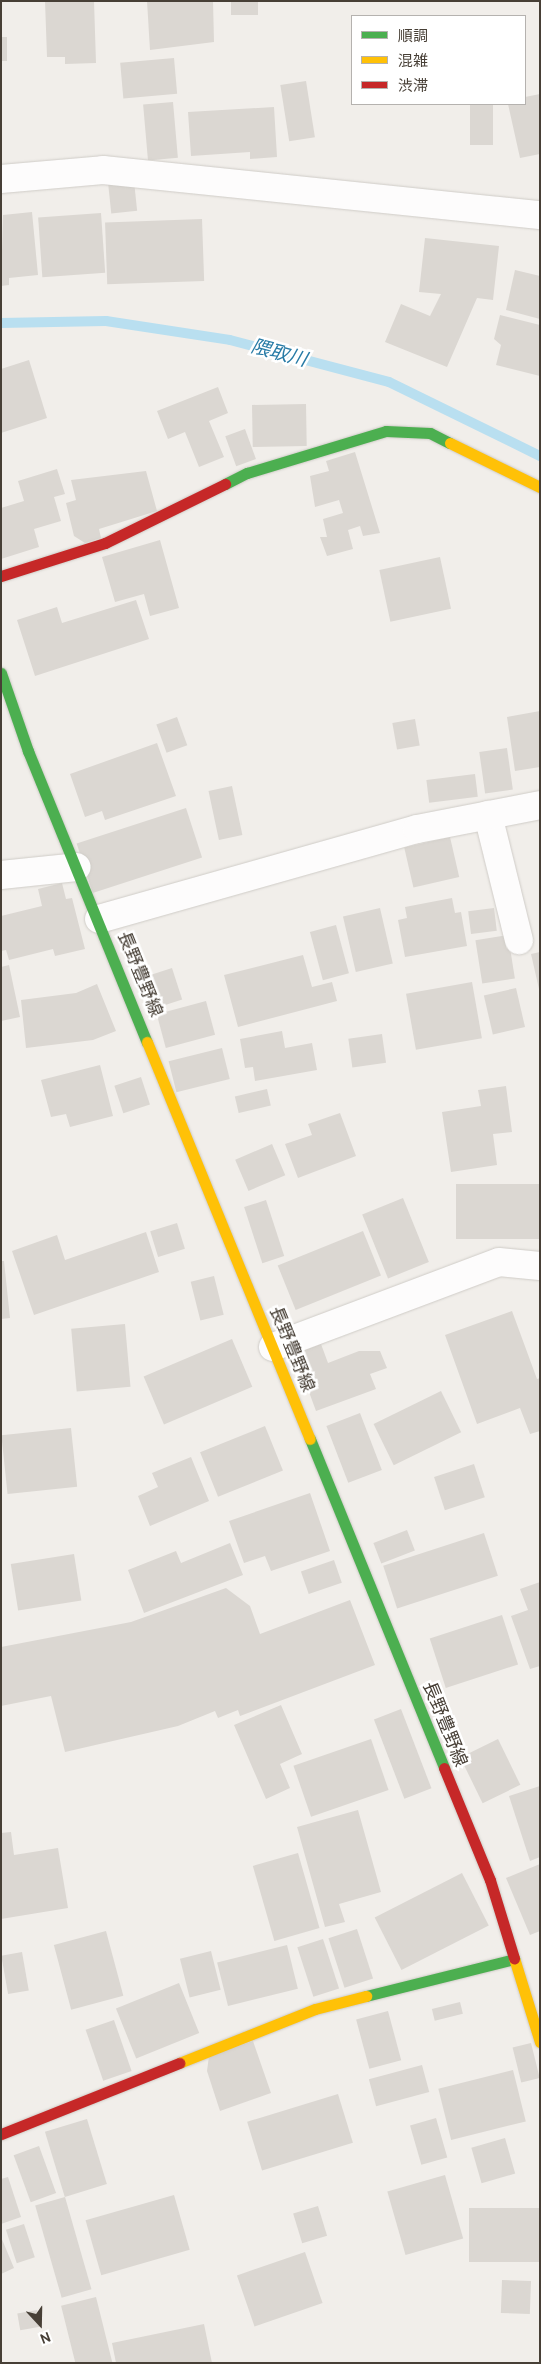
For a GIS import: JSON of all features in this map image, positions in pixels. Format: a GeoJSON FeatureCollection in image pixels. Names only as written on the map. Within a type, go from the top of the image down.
{"type":"FeatureCollection","features":[{"type":"Feature","properties":{"kind":"main road"},"geometry":{"type":"LineString","coordinates":[[1,576],[105,543],[247,473],[386,431],[430,433],[540,487]]}},
{"type":"Feature","properties":{"kind":"main road","name":"長野豊野線"},"geometry":{"type":"LineString","coordinates":[[1,673],[28,751],[99,919],[490,1880],[514,1959],[534,2011],[540,2042]]}},
{"type":"Feature","properties":{"kind":"main road"},"geometry":{"type":"LineString","coordinates":[[1,2134],[315,2009],[514,1959]]}},
{"type":"Feature","properties":{"kind":"street"},"geometry":{"type":"LineString","coordinates":[[1,179],[103,170],[540,215]]}},
{"type":"Feature","properties":{"kind":"street"},"geometry":{"type":"LineString","coordinates":[[99,919],[417,830],[540,805]]}},
{"type":"Feature","properties":{"kind":"street"},"geometry":{"type":"LineString","coordinates":[[488,816],[519,940]]}},
{"type":"Feature","properties":{"kind":"street"},"geometry":{"type":"LineString","coordinates":[[1,875],[77,867]]}},
{"type":"Feature","properties":{"kind":"street"},"geometry":{"type":"LineString","coordinates":[[272,1347],[498,1262],[540,1266]]}},
{"type":"Feature","properties":{"kind":"building"},"geometry":{"type":"Polygon","coordinates":[[[45,1],[94,1],[96,63],[65,64],[65,57],[47,57],[45,1]]]}},
{"type":"Feature","properties":{"kind":"building"},"geometry":{"type":"Polygon","coordinates":[[[147,1],[213,1],[214,42],[150,50],[147,1]]]}},
{"type":"Feature","properties":{"kind":"building"},"geometry":{"type":"Polygon","coordinates":[[[231,1],[258,1],[258,15],[231,15],[231,1]]]}},
{"type":"Feature","properties":{"kind":"building"},"geometry":{"type":"Polygon","coordinates":[[[1,37],[7,37],[7,61],[1,61],[1,37]]]}},
{"type":"Feature","properties":{"kind":"building"},"geometry":{"type":"Polygon","coordinates":[[[174,58],[177,94],[123,99],[120,63],[174,58]]]}},
{"type":"Feature","properties":{"kind":"building"},"geometry":{"type":"Polygon","coordinates":[[[306,81],[315,137],[289,141],[280,85],[306,81]]]}},
{"type":"Feature","properties":{"kind":"building"},"geometry":{"type":"Polygon","coordinates":[[[540,94],[540,154],[520,158],[508,105],[526,105],[526,97],[540,94]]]}},
{"type":"Feature","properties":{"kind":"building"},"geometry":{"type":"Polygon","coordinates":[[[173,102],[178,158],[148,160],[143,105],[173,102]]]}},
{"type":"Feature","properties":{"kind":"building"},"geometry":{"type":"Polygon","coordinates":[[[470,105],[493,105],[493,145],[470,145],[470,105]]]}},
{"type":"Feature","properties":{"kind":"building"},"geometry":{"type":"Polygon","coordinates":[[[274,107],[277,157],[250,159],[250,152],[191,156],[188,112],[274,107]]]}},
{"type":"Feature","properties":{"kind":"building"},"geometry":{"type":"Polygon","coordinates":[[[134,181],[137,211],[111,214],[108,184],[134,181]]]}},
{"type":"Feature","properties":{"kind":"building"},"geometry":{"type":"Polygon","coordinates":[[[32,212],[38,275],[9,278],[9,285],[1,286],[3,215],[32,212]]]}},
{"type":"Feature","properties":{"kind":"building"},"geometry":{"type":"Polygon","coordinates":[[[101,213],[105,273],[42,277],[38,217],[101,213]]]}},
{"type":"Feature","properties":{"kind":"building"},"geometry":{"type":"Polygon","coordinates":[[[202,219],[204,281],[107,284],[105,222],[202,219]]]}},
{"type":"Feature","properties":{"kind":"building"},"geometry":{"type":"Polygon","coordinates":[[[425,238],[499,246],[493,300],[477,298],[447,367],[385,342],[401,304],[430,316],[441,294],[419,292],[425,238]]]}},
{"type":"Feature","properties":{"kind":"building"},"geometry":{"type":"Polygon","coordinates":[[[515,270],[540,276],[540,319],[506,310],[515,270]]]}},
{"type":"Feature","properties":{"kind":"building"},"geometry":{"type":"Polygon","coordinates":[[[500,315],[540,325],[540,376],[496,365],[501,345],[494,339],[500,315]]]}},
{"type":"Feature","properties":{"kind":"building"},"geometry":{"type":"Polygon","coordinates":[[[29,360],[47,418],[1,433],[1,369],[29,360]]]}},
{"type":"Feature","properties":{"kind":"building"},"geometry":{"type":"Polygon","coordinates":[[[218,387],[228,413],[209,421],[224,457],[199,467],[185,432],[168,439],[157,411],[218,387]]]}},
{"type":"Feature","properties":{"kind":"building"},"geometry":{"type":"Polygon","coordinates":[[[306,404],[307,446],[253,447],[252,405],[306,404]]]}},
{"type":"Feature","properties":{"kind":"building"},"geometry":{"type":"Polygon","coordinates":[[[245,429],[256,459],[236,466],[225,436],[245,429]]]}},
{"type":"Feature","properties":{"kind":"building"},"geometry":{"type":"Polygon","coordinates":[[[355,452],[380,533],[363,536],[360,526],[348,530],[353,549],[327,556],[320,537],[327,537],[323,519],[343,513],[339,500],[315,507],[310,476],[329,471],[326,461],[355,452]]]}},
{"type":"Feature","properties":{"kind":"building"},"geometry":{"type":"Polygon","coordinates":[[[57,469],[65,494],[54,497],[61,521],[34,529],[39,547],[1,559],[1,508],[24,501],[18,481],[57,469]]]}},
{"type":"Feature","properties":{"kind":"building"},"geometry":{"type":"Polygon","coordinates":[[[146,471],[157,511],[99,529],[101,538],[85,543],[74,536],[66,503],[76,500],[71,480],[146,471]]]}},
{"type":"Feature","properties":{"kind":"building"},"geometry":{"type":"Polygon","coordinates":[[[160,540],[179,608],[150,616],[144,594],[115,602],[102,557],[160,540]]]}},
{"type":"Feature","properties":{"kind":"building"},"geometry":{"type":"Polygon","coordinates":[[[440,557],[451,609],[390,622],[379,570],[440,557]]]}},
{"type":"Feature","properties":{"kind":"building"},"geometry":{"type":"Polygon","coordinates":[[[136,600],[149,639],[35,676],[17,620],[57,607],[62,623],[136,600]]]}},
{"type":"Feature","properties":{"kind":"building"},"geometry":{"type":"Polygon","coordinates":[[[540,711],[540,767],[515,771],[507,717],[540,711]]]}},
{"type":"Feature","properties":{"kind":"building"},"geometry":{"type":"Polygon","coordinates":[[[177,717],[187,745],[167,753],[156,725],[177,717]]]}},
{"type":"Feature","properties":{"kind":"building"},"geometry":{"type":"Polygon","coordinates":[[[415,719],[420,746],[397,750],[392,723],[415,719]]]}},
{"type":"Feature","properties":{"kind":"building"},"geometry":{"type":"Polygon","coordinates":[[[157,743],[176,796],[105,820],[102,811],[85,817],[70,774],[157,743]]]}},
{"type":"Feature","properties":{"kind":"building"},"geometry":{"type":"Polygon","coordinates":[[[507,748],[513,790],[485,793],[479,752],[507,748]]]}},
{"type":"Feature","properties":{"kind":"building"},"geometry":{"type":"Polygon","coordinates":[[[475,774],[478,797],[429,803],[426,780],[475,774]]]}},
{"type":"Feature","properties":{"kind":"building"},"geometry":{"type":"Polygon","coordinates":[[[232,786],[242,835],[219,840],[209,791],[232,786]]]}},
{"type":"Feature","properties":{"kind":"building"},"geometry":{"type":"Polygon","coordinates":[[[186,808],[202,857],[93,893],[77,844],[186,808]]]}},
{"type":"Feature","properties":{"kind":"building"},"geometry":{"type":"Polygon","coordinates":[[[450,837],[459,877],[413,888],[404,848],[450,837]]]}},
{"type":"Feature","properties":{"kind":"building"},"geometry":{"type":"Polygon","coordinates":[[[62,883],[66,899],[72,898],[85,949],[55,956],[53,949],[9,960],[6,950],[1,951],[1,916],[42,906],[38,889],[62,883]]]}},
{"type":"Feature","properties":{"kind":"building"},"geometry":{"type":"Polygon","coordinates":[[[452,898],[455,913],[461,912],[467,946],[405,957],[398,920],[407,918],[405,907],[452,898]]]}},
{"type":"Feature","properties":{"kind":"building"},"geometry":{"type":"Polygon","coordinates":[[[380,908],[393,964],[356,972],[343,917],[380,908]]]}},
{"type":"Feature","properties":{"kind":"building"},"geometry":{"type":"Polygon","coordinates":[[[494,908],[497,931],[471,934],[468,911],[494,908]]]}},
{"type":"Feature","properties":{"kind":"building"},"geometry":{"type":"Polygon","coordinates":[[[336,925],[349,973],[323,980],[310,932],[336,925]]]}},
{"type":"Feature","properties":{"kind":"building"},"geometry":{"type":"Polygon","coordinates":[[[508,935],[515,978],[482,984],[475,940],[508,935]]]}},
{"type":"Feature","properties":{"kind":"building"},"geometry":{"type":"Polygon","coordinates":[[[540,952],[540,989],[539,989],[531,954],[540,952]]]}},
{"type":"Feature","properties":{"kind":"building"},"geometry":{"type":"Polygon","coordinates":[[[303,955],[312,987],[332,982],[337,1001],[238,1027],[224,975],[303,955]]]}},
{"type":"Feature","properties":{"kind":"building"},"geometry":{"type":"Polygon","coordinates":[[[9,965],[20,1017],[1,1021],[1,967],[9,965]]]}},
{"type":"Feature","properties":{"kind":"building"},"geometry":{"type":"Polygon","coordinates":[[[172,968],[182,999],[154,1009],[143,977],[172,968]]]}},
{"type":"Feature","properties":{"kind":"building"},"geometry":{"type":"Polygon","coordinates":[[[472,982],[482,1038],[416,1050],[406,994],[472,982]]]}},
{"type":"Feature","properties":{"kind":"building"},"geometry":{"type":"Polygon","coordinates":[[[97,984],[116,1031],[93,1040],[26,1048],[21,1000],[76,993],[97,984]]]}},
{"type":"Feature","properties":{"kind":"building"},"geometry":{"type":"Polygon","coordinates":[[[516,988],[525,1027],[493,1034],[484,995],[516,988]]]}},
{"type":"Feature","properties":{"kind":"building"},"geometry":{"type":"Polygon","coordinates":[[[206,1001],[215,1035],[166,1048],[157,1014],[206,1001]]]}},
{"type":"Feature","properties":{"kind":"building"},"geometry":{"type":"Polygon","coordinates":[[[282,1031],[285,1048],[312,1043],[317,1070],[255,1081],[253,1067],[245,1068],[240,1039],[282,1031]]]}},
{"type":"Feature","properties":{"kind":"building"},"geometry":{"type":"Polygon","coordinates":[[[382,1034],[386,1063],[352,1067],[348,1039],[382,1034]]]}},
{"type":"Feature","properties":{"kind":"building"},"geometry":{"type":"Polygon","coordinates":[[[222,1048],[230,1079],[176,1092],[169,1061],[222,1048]]]}},
{"type":"Feature","properties":{"kind":"building"},"geometry":{"type":"Polygon","coordinates":[[[100,1065],[113,1116],[70,1127],[66,1114],[51,1117],[41,1080],[100,1065]]]}},
{"type":"Feature","properties":{"kind":"building"},"geometry":{"type":"Polygon","coordinates":[[[141,1077],[150,1105],[123,1113],[114,1086],[141,1077]]]}},
{"type":"Feature","properties":{"kind":"building"},"geometry":{"type":"Polygon","coordinates":[[[506,1086],[512,1132],[493,1134],[497,1165],[451,1172],[442,1112],[481,1106],[478,1090],[506,1086]]]}},
{"type":"Feature","properties":{"kind":"building"},"geometry":{"type":"Polygon","coordinates":[[[267,1089],[271,1106],[239,1113],[235,1096],[267,1089]]]}},
{"type":"Feature","properties":{"kind":"building"},"geometry":{"type":"Polygon","coordinates":[[[340,1113],[356,1156],[298,1178],[285,1144],[312,1135],[308,1124],[340,1113]]]}},
{"type":"Feature","properties":{"kind":"building"},"geometry":{"type":"Polygon","coordinates":[[[272,1144],[285,1175],[248,1191],[235,1160],[272,1144]]]}},
{"type":"Feature","properties":{"kind":"building"},"geometry":{"type":"Polygon","coordinates":[[[456,1184],[540,1184],[540,1239],[456,1239],[456,1184]]]}},
{"type":"Feature","properties":{"kind":"building"},"geometry":{"type":"Polygon","coordinates":[[[403,1198],[429,1262],[388,1278],[362,1214],[403,1198]]]}},
{"type":"Feature","properties":{"kind":"building"},"geometry":{"type":"Polygon","coordinates":[[[266,1200],[284,1256],[262,1263],[244,1207],[266,1200]]]}},
{"type":"Feature","properties":{"kind":"building"},"geometry":{"type":"Polygon","coordinates":[[[177,1223],[185,1249],[158,1257],[150,1231],[177,1223]]]}},
{"type":"Feature","properties":{"kind":"building"},"geometry":{"type":"Polygon","coordinates":[[[363,1231],[381,1276],[296,1310],[278,1265],[363,1231]]]}},
{"type":"Feature","properties":{"kind":"building"},"geometry":{"type":"Polygon","coordinates":[[[146,1232],[159,1272],[34,1315],[12,1251],[57,1235],[65,1260],[146,1232]]]}},
{"type":"Feature","properties":{"kind":"building"},"geometry":{"type":"Polygon","coordinates":[[[1,1261],[4,1261],[10,1318],[1,1319],[1,1261]]]}},
{"type":"Feature","properties":{"kind":"building"},"geometry":{"type":"Polygon","coordinates":[[[214,1276],[224,1315],[200,1321],[191,1282],[214,1276]]]}},
{"type":"Feature","properties":{"kind":"building"},"geometry":{"type":"Polygon","coordinates":[[[512,1311],[537,1379],[540,1378],[540,1431],[530,1434],[520,1408],[477,1424],[445,1335],[512,1311]]]}},
{"type":"Feature","properties":{"kind":"building"},"geometry":{"type":"Polygon","coordinates":[[[125,1324],[130,1387],[77,1391],[71,1329],[125,1324]]]}},
{"type":"Feature","properties":{"kind":"building"},"geometry":{"type":"Polygon","coordinates":[[[232,1339],[252,1387],[164,1424],[144,1377],[232,1339]]]}},
{"type":"Feature","properties":{"kind":"building"},"geometry":{"type":"Polygon","coordinates":[[[321,1344],[328,1363],[359,1351],[380,1351],[387,1368],[370,1374],[376,1389],[316,1411],[295,1354],[321,1344]]]}},
{"type":"Feature","properties":{"kind":"building"},"geometry":{"type":"Polygon","coordinates":[[[441,1391],[461,1432],[394,1465],[374,1424],[441,1391]]]}},
{"type":"Feature","properties":{"kind":"building"},"geometry":{"type":"Polygon","coordinates":[[[360,1413],[382,1470],[348,1483],[326,1426],[360,1413]]]}},
{"type":"Feature","properties":{"kind":"building"},"geometry":{"type":"Polygon","coordinates":[[[265,1426],[283,1471],[218,1497],[200,1452],[265,1426]]]}},
{"type":"Feature","properties":{"kind":"building"},"geometry":{"type":"Polygon","coordinates":[[[71,1428],[77,1487],[8,1494],[1,1435],[71,1428]]]}},
{"type":"Feature","properties":{"kind":"building"},"geometry":{"type":"Polygon","coordinates":[[[191,1457],[209,1501],[150,1526],[138,1496],[158,1487],[152,1473],[191,1457]]]}},
{"type":"Feature","properties":{"kind":"building"},"geometry":{"type":"Polygon","coordinates":[[[474,1464],[485,1497],[445,1510],[434,1477],[474,1464]]]}},
{"type":"Feature","properties":{"kind":"building"},"geometry":{"type":"Polygon","coordinates":[[[310,1493],[330,1551],[271,1571],[265,1556],[244,1563],[229,1521],[310,1493]]]}},
{"type":"Feature","properties":{"kind":"building"},"geometry":{"type":"Polygon","coordinates":[[[407,1530],[415,1551],[381,1563],[373,1543],[407,1530]]]}},
{"type":"Feature","properties":{"kind":"building"},"geometry":{"type":"Polygon","coordinates":[[[484,1533],[498,1576],[397,1609],[383,1566],[484,1533]]]}},
{"type":"Feature","properties":{"kind":"building"},"geometry":{"type":"Polygon","coordinates":[[[230,1543],[243,1575],[144,1613],[128,1570],[176,1551],[181,1563],[230,1543]]]}},
{"type":"Feature","properties":{"kind":"building"},"geometry":{"type":"Polygon","coordinates":[[[74,1554],[81,1600],[18,1610],[11,1564],[74,1554]]]}},
{"type":"Feature","properties":{"kind":"building"},"geometry":{"type":"Polygon","coordinates":[[[334,1560],[342,1583],[309,1594],[301,1571],[334,1560]]]}},
{"type":"Feature","properties":{"kind":"building"},"geometry":{"type":"Polygon","coordinates":[[[540,1582],[540,1666],[530,1669],[511,1616],[528,1610],[520,1589],[540,1582]]]}},
{"type":"Feature","properties":{"kind":"building"},"geometry":{"type":"Polygon","coordinates":[[[226,1588],[250,1606],[260,1634],[350,1600],[375,1665],[240,1716],[238,1710],[218,1718],[215,1711],[178,1726],[65,1752],[51,1696],[1,1706],[1,1647],[131,1622],[226,1588]]]}},
{"type":"Feature","properties":{"kind":"building"},"geometry":{"type":"Polygon","coordinates":[[[502,1615],[518,1664],[446,1688],[430,1638],[502,1615]]]}},
{"type":"Feature","properties":{"kind":"building"},"geometry":{"type":"Polygon","coordinates":[[[281,1705],[302,1754],[280,1764],[290,1788],[266,1799],[234,1725],[281,1705]]]}},
{"type":"Feature","properties":{"kind":"building"},"geometry":{"type":"Polygon","coordinates":[[[401,1709],[431,1788],[404,1799],[374,1719],[401,1709]]]}},
{"type":"Feature","properties":{"kind":"building"},"geometry":{"type":"Polygon","coordinates":[[[371,1739],[389,1790],[311,1817],[293,1766],[371,1739]]]}},
{"type":"Feature","properties":{"kind":"building"},"geometry":{"type":"Polygon","coordinates":[[[498,1739],[520,1785],[483,1803],[460,1757],[498,1739]]]}},
{"type":"Feature","properties":{"kind":"building"},"geometry":{"type":"Polygon","coordinates":[[[540,1786],[540,1857],[530,1861],[509,1796],[540,1786]]]}},
{"type":"Feature","properties":{"kind":"building"},"geometry":{"type":"Polygon","coordinates":[[[358,1810],[381,1892],[339,1904],[345,1922],[325,1927],[297,1827],[358,1810]]]}},
{"type":"Feature","properties":{"kind":"building"},"geometry":{"type":"Polygon","coordinates":[[[11,1832],[14,1855],[58,1848],[68,1908],[1,1919],[1,1833],[11,1832]]]}},
{"type":"Feature","properties":{"kind":"building"},"geometry":{"type":"Polygon","coordinates":[[[298,1853],[319,1928],[274,1941],[253,1866],[298,1853]]]}},
{"type":"Feature","properties":{"kind":"building"},"geometry":{"type":"Polygon","coordinates":[[[540,1864],[540,1931],[530,1935],[506,1878],[540,1864]]]}},
{"type":"Feature","properties":{"kind":"building"},"geometry":{"type":"Polygon","coordinates":[[[462,1873],[489,1926],[401,1970],[375,1917],[462,1873]]]}},
{"type":"Feature","properties":{"kind":"building"},"geometry":{"type":"Polygon","coordinates":[[[357,1929],[373,1978],[345,1988],[328,1938],[357,1929]]]}},
{"type":"Feature","properties":{"kind":"building"},"geometry":{"type":"Polygon","coordinates":[[[106,1931],[123,1996],[71,2010],[54,1945],[106,1931]]]}},
{"type":"Feature","properties":{"kind":"building"},"geometry":{"type":"Polygon","coordinates":[[[323,1939],[339,1988],[313,1997],[297,1947],[323,1939]]]}},
{"type":"Feature","properties":{"kind":"building"},"geometry":{"type":"Polygon","coordinates":[[[287,1945],[298,1989],[228,2006],[217,1962],[287,1945]]]}},
{"type":"Feature","properties":{"kind":"building"},"geometry":{"type":"Polygon","coordinates":[[[211,1951],[221,1990],[190,1998],[180,1959],[211,1951]]]}},
{"type":"Feature","properties":{"kind":"building"},"geometry":{"type":"Polygon","coordinates":[[[22,1952],[29,1990],[8,1994],[1,1956],[22,1952]]]}},
{"type":"Feature","properties":{"kind":"building"},"geometry":{"type":"Polygon","coordinates":[[[179,1983],[199,2033],[136,2059],[116,2008],[179,1983]]]}},
{"type":"Feature","properties":{"kind":"building"},"geometry":{"type":"Polygon","coordinates":[[[460,2002],[463,2014],[435,2021],[432,2009],[460,2002]]]}},
{"type":"Feature","properties":{"kind":"building"},"geometry":{"type":"Polygon","coordinates":[[[388,2011],[401,2060],[369,2069],[356,2020],[388,2011]]]}},
{"type":"Feature","properties":{"kind":"building"},"geometry":{"type":"Polygon","coordinates":[[[114,2020],[132,2071],[103,2081],[86,2030],[114,2020]]]}},
{"type":"Feature","properties":{"kind":"building"},"geometry":{"type":"Polygon","coordinates":[[[253,2041],[271,2093],[220,2111],[207,2071],[209,2056],[253,2041]]]}},
{"type":"Feature","properties":{"kind":"building"},"geometry":{"type":"Polygon","coordinates":[[[531,2043],[540,2078],[521,2083],[513,2048],[531,2043]]]}},
{"type":"Feature","properties":{"kind":"building"},"geometry":{"type":"Polygon","coordinates":[[[422,2065],[429,2092],[376,2106],[369,2079],[422,2065]]]}},
{"type":"Feature","properties":{"kind":"building"},"geometry":{"type":"Polygon","coordinates":[[[513,2070],[526,2121],[451,2140],[438,2089],[513,2070]]]}},
{"type":"Feature","properties":{"kind":"building"},"geometry":{"type":"Polygon","coordinates":[[[338,2094],[353,2143],[262,2171],[247,2122],[338,2094]]]}},
{"type":"Feature","properties":{"kind":"building"},"geometry":{"type":"Polygon","coordinates":[[[436,2118],[447,2157],[421,2165],[410,2125],[436,2118]]]}},
{"type":"Feature","properties":{"kind":"building"},"geometry":{"type":"Polygon","coordinates":[[[87,2119],[107,2184],[65,2197],[45,2132],[87,2119]]]}},
{"type":"Feature","properties":{"kind":"building"},"geometry":{"type":"Polygon","coordinates":[[[505,2138],[515,2174],[482,2183],[471,2148],[505,2138]]]}},
{"type":"Feature","properties":{"kind":"building"},"geometry":{"type":"Polygon","coordinates":[[[39,2146],[56,2193],[31,2202],[14,2155],[39,2146]]]}},
{"type":"Feature","properties":{"kind":"building"},"geometry":{"type":"Polygon","coordinates":[[[445,2175],[463,2238],[406,2255],[387,2192],[445,2175]]]}},
{"type":"Feature","properties":{"kind":"building"},"geometry":{"type":"Polygon","coordinates":[[[8,2177],[21,2217],[1,2224],[1,2179],[8,2177]]]}},
{"type":"Feature","properties":{"kind":"building"},"geometry":{"type":"Polygon","coordinates":[[[174,2195],[190,2250],[101,2275],[86,2220],[174,2195]]]}},
{"type":"Feature","properties":{"kind":"building"},"geometry":{"type":"Polygon","coordinates":[[[65,2197],[91,2289],[62,2298],[35,2206],[65,2197]]]}},
{"type":"Feature","properties":{"kind":"building"},"geometry":{"type":"Polygon","coordinates":[[[318,2206],[327,2236],[302,2243],[293,2214],[318,2206]]]}},
{"type":"Feature","properties":{"kind":"building"},"geometry":{"type":"Polygon","coordinates":[[[469,2208],[540,2208],[540,2262],[469,2262],[469,2208]]]}},
{"type":"Feature","properties":{"kind":"building"},"geometry":{"type":"Polygon","coordinates":[[[24,2224],[35,2257],[17,2263],[6,2230],[24,2224]]]}},
{"type":"Feature","properties":{"kind":"building"},"geometry":{"type":"Polygon","coordinates":[[[1,2237],[14,2268],[1,2274],[1,2237]]]}},
{"type":"Feature","properties":{"kind":"building"},"geometry":{"type":"Polygon","coordinates":[[[305,2252],[323,2303],[255,2326],[237,2275],[305,2252]]]}},
{"type":"Feature","properties":{"kind":"building"},"geometry":{"type":"Polygon","coordinates":[[[502,2280],[531,2281],[530,2314],[501,2313],[502,2280]]]}},
{"type":"Feature","properties":{"kind":"building"},"geometry":{"type":"Polygon","coordinates":[[[96,2297],[112,2363],[75,2363],[61,2306],[96,2297]]]}},
{"type":"Feature","properties":{"kind":"building"},"geometry":{"type":"Polygon","coordinates":[[[37,2310],[40,2327],[20,2330],[17,2313],[37,2310]]]}},
{"type":"Feature","properties":{"kind":"building"},"geometry":{"type":"Polygon","coordinates":[[[204,2324],[212,2363],[116,2363],[112,2343],[204,2324]]]}},
{"type":"Feature","properties":{"kind":"waterway","name":"隈取川"},"geometry":{"type":"LineString","coordinates":[[1,323],[106,321],[230,340],[389,382],[540,456]]}},
{"type":"Feature","properties":{"kind":"traffic: fast"},"geometry":{"type":"LineString","coordinates":[[225,484],[247,473],[386,431],[430,433],[450,443]]}},
{"type":"Feature","properties":{"kind":"traffic: fast"},"geometry":{"type":"LineString","coordinates":[[1,673],[28,751],[147,1042]]}},
{"type":"Feature","properties":{"kind":"traffic: fast"},"geometry":{"type":"LineString","coordinates":[[310,1439],[444,1768]]}},
{"type":"Feature","properties":{"kind":"traffic: fast"},"geometry":{"type":"LineString","coordinates":[[366,1996],[514,1959]]}},
{"type":"Feature","properties":{"kind":"traffic: slow"},"geometry":{"type":"LineString","coordinates":[[450,443],[540,487]]}},
{"type":"Feature","properties":{"kind":"traffic: slow"},"geometry":{"type":"LineString","coordinates":[[147,1042],[310,1439]]}},
{"type":"Feature","properties":{"kind":"traffic: slow"},"geometry":{"type":"LineString","coordinates":[[514,1958],[540,2042]]}},
{"type":"Feature","properties":{"kind":"traffic: slow"},"geometry":{"type":"LineString","coordinates":[[179,2063],[315,2009],[366,1996]]}},
{"type":"Feature","properties":{"kind":"traffic: jam"},"geometry":{"type":"LineString","coordinates":[[1,576],[105,543],[225,484]]}},
{"type":"Feature","properties":{"kind":"traffic: jam"},"geometry":{"type":"LineString","coordinates":[[444,1768],[490,1880],[514,1958]]}},
{"type":"Feature","properties":{"kind":"traffic: jam"},"geometry":{"type":"LineString","coordinates":[[1,2134],[179,2063]]}}]}
